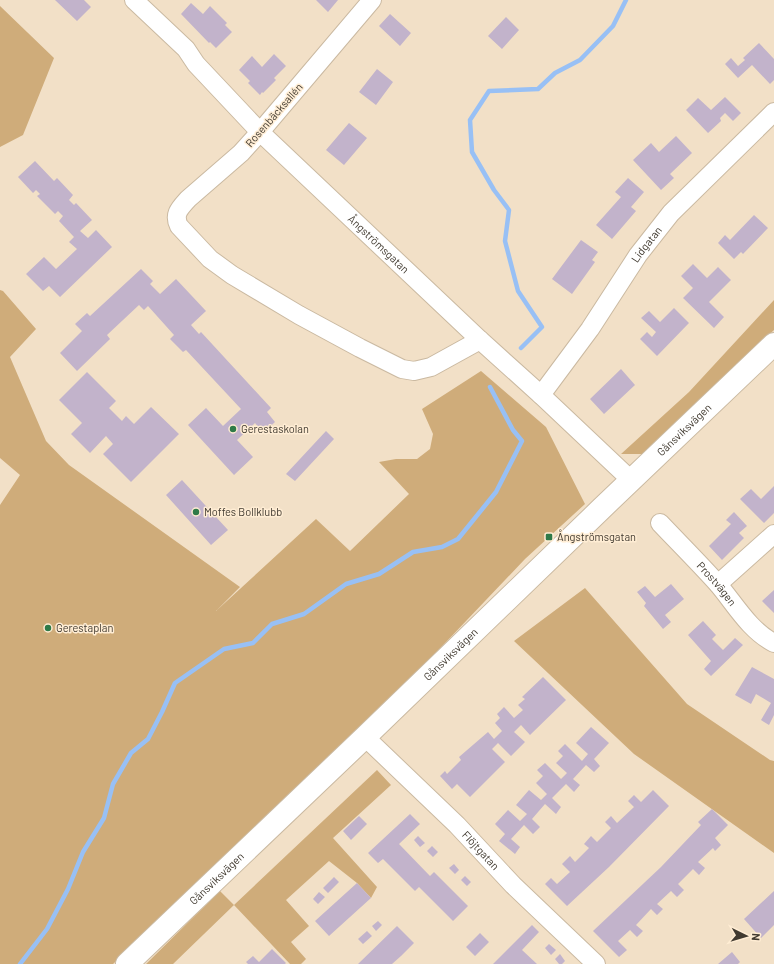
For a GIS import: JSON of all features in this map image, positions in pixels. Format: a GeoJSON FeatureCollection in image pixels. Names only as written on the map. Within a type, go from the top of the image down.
{"type":"FeatureCollection","features":[{"type":"Feature","properties":{"kind":"main road","name":"Gånsviksvägen"},"geometry":{"type":"LineString","coordinates":[[127,964],[774,344]]}},
{"type":"Feature","properties":{"kind":"street","name":"Ångströmsgatan"},"geometry":{"type":"LineString","coordinates":[[134,0],[186,49],[196,64],[260,132],[631,480]]}},
{"type":"Feature","properties":{"kind":"street","name":"Rosenbäcksallén"},"geometry":{"type":"LineString","coordinates":[[372,0],[241,153],[188,199],[177,214],[177,221],[179,226],[210,258],[232,275],[299,316],[402,369],[414,371],[432,367],[480,340]]}},
{"type":"Feature","properties":{"kind":"street","name":"Lidgatan"},"geometry":{"type":"LineString","coordinates":[[541,395],[590,329],[638,255],[671,213],[774,112]]}},
{"type":"Feature","properties":{"kind":"street","name":"Prostvägen"},"geometry":{"type":"LineString","coordinates":[[660,523],[718,584],[748,622],[767,640],[774,643]]}},
{"type":"Feature","properties":{"kind":"street"},"geometry":{"type":"LineString","coordinates":[[718,584],[774,534]]}},
{"type":"Feature","properties":{"kind":"street","name":"Flöjtgatan"},"geometry":{"type":"LineString","coordinates":[[365,737],[458,825],[513,885],[596,964]]}},
{"type":"Feature","properties":{"kind":"shaded area"},"geometry":{"type":"Polygon","coordinates":[[[0,6],[54,58],[23,135],[0,147],[0,6]]]}},
{"type":"Feature","properties":{"kind":"shaded area"},"geometry":{"type":"Polygon","coordinates":[[[0,290],[3,291],[36,329],[10,357],[46,441],[69,465],[240,587],[216,611],[316,519],[350,551],[409,494],[379,462],[396,459],[417,459],[430,449],[433,434],[422,409],[481,371],[546,427],[585,504],[525,559],[428,661],[113,964],[0,964],[0,505],[20,475],[0,458],[0,290]]]}},
{"type":"Feature","properties":{"kind":"shaded area"},"geometry":{"type":"Polygon","coordinates":[[[774,300],[774,330],[643,454],[621,454],[689,392],[774,300]]]}},
{"type":"Feature","properties":{"kind":"shaded area"},"geometry":{"type":"Polygon","coordinates":[[[585,588],[687,704],[770,760],[774,761],[774,853],[634,754],[514,641],[585,588]]]}},
{"type":"Feature","properties":{"kind":"shaded area"},"geometry":{"type":"Polygon","coordinates":[[[377,770],[391,785],[333,838],[377,887],[371,898],[357,883],[329,861],[286,900],[309,926],[291,942],[306,959],[301,964],[290,964],[234,905],[377,770]]]}},
{"type":"Feature","properties":{"kind":"shaded area"},"geometry":{"type":"Polygon","coordinates":[[[220,891],[234,905],[173,964],[146,964],[220,891]]]}},
{"type":"Feature","properties":{"kind":"building"},"geometry":{"type":"Polygon","coordinates":[[[55,0],[84,0],[91,7],[77,21],[55,0]]]}},
{"type":"Feature","properties":{"kind":"building"},"geometry":{"type":"Polygon","coordinates":[[[316,0],[338,0],[328,12],[316,0]]]}},
{"type":"Feature","properties":{"kind":"building"},"geometry":{"type":"Polygon","coordinates":[[[191,3],[203,14],[210,6],[227,23],[225,25],[232,32],[216,48],[210,42],[209,43],[181,14],[191,3]]]}},
{"type":"Feature","properties":{"kind":"building"},"geometry":{"type":"Polygon","coordinates":[[[390,14],[411,33],[400,46],[379,26],[390,14]]]}},
{"type":"Feature","properties":{"kind":"building"},"geometry":{"type":"Polygon","coordinates":[[[506,17],[519,30],[502,49],[488,36],[506,17]]]}},
{"type":"Feature","properties":{"kind":"building"},"geometry":{"type":"Polygon","coordinates":[[[759,43],[774,59],[774,80],[770,84],[752,65],[738,78],[725,64],[731,58],[738,66],[745,60],[743,58],[759,43]]]}},
{"type":"Feature","properties":{"kind":"building"},"geometry":{"type":"Polygon","coordinates":[[[274,54],[286,66],[274,78],[276,80],[260,95],[248,83],[250,81],[239,70],[252,56],[262,67],[274,54]]]}},
{"type":"Feature","properties":{"kind":"building"},"geometry":{"type":"Polygon","coordinates":[[[377,69],[393,82],[376,105],[359,92],[377,69]]]}},
{"type":"Feature","properties":{"kind":"building"},"geometry":{"type":"Polygon","coordinates":[[[725,97],[741,113],[733,121],[725,113],[720,118],[721,121],[708,133],[686,110],[698,98],[711,110],[725,97]]]}},
{"type":"Feature","properties":{"kind":"building"},"geometry":{"type":"Polygon","coordinates":[[[349,123],[367,138],[344,165],[326,150],[349,123]]]}},
{"type":"Feature","properties":{"kind":"building"},"geometry":{"type":"Polygon","coordinates":[[[676,136],[692,153],[670,174],[674,178],[661,190],[633,160],[651,143],[659,152],[676,136]]]}},
{"type":"Feature","properties":{"kind":"building"},"geometry":{"type":"Polygon","coordinates":[[[35,161],[54,181],[57,178],[73,195],[69,200],[74,205],[76,203],[92,220],[80,231],[88,238],[96,230],[112,247],[60,297],[49,286],[43,291],[26,274],[44,257],[56,269],[77,249],[69,242],[74,237],[59,221],[63,216],[58,211],[55,214],[37,196],[40,194],[36,190],[33,193],[18,177],[35,161]]]}},
{"type":"Feature","properties":{"kind":"building"},"geometry":{"type":"Polygon","coordinates":[[[628,178],[644,192],[631,207],[636,211],[612,239],[596,225],[621,197],[615,192],[628,178]]]}},
{"type":"Feature","properties":{"kind":"building"},"geometry":{"type":"Polygon","coordinates":[[[754,215],[768,228],[743,254],[741,252],[734,259],[718,243],[725,235],[730,240],[754,215]]]}},
{"type":"Feature","properties":{"kind":"building"},"geometry":{"type":"Polygon","coordinates":[[[581,240],[598,252],[592,260],[595,262],[572,294],[552,279],[581,240]]]}},
{"type":"Feature","properties":{"kind":"building"},"geometry":{"type":"Polygon","coordinates":[[[693,264],[707,278],[718,267],[731,280],[709,302],[724,317],[714,328],[683,298],[693,288],[681,276],[693,264]]]}},
{"type":"Feature","properties":{"kind":"building"},"geometry":{"type":"Polygon","coordinates":[[[141,269],[153,281],[150,284],[160,294],[176,279],[206,311],[191,325],[199,334],[201,332],[271,408],[267,412],[275,422],[263,433],[255,423],[237,440],[253,457],[234,475],[188,425],[206,408],[223,426],[241,409],[186,350],[183,352],[170,339],[174,335],[148,306],[144,310],[139,305],[107,335],[110,339],[77,371],[60,353],[82,331],[75,324],[87,313],[90,316],[141,269]]]}},
{"type":"Feature","properties":{"kind":"building"},"geometry":{"type":"Polygon","coordinates":[[[674,308],[689,323],[657,356],[640,339],[647,332],[652,337],[656,332],[641,318],[649,311],[660,322],[674,308]]]}},
{"type":"Feature","properties":{"kind":"building"},"geometry":{"type":"Polygon","coordinates":[[[621,369],[635,385],[604,414],[590,399],[621,369]]]}},
{"type":"Feature","properties":{"kind":"building"},"geometry":{"type":"Polygon","coordinates":[[[87,372],[116,401],[109,408],[122,421],[126,416],[134,424],[151,407],[179,434],[131,482],[103,454],[113,444],[106,436],[90,453],[71,434],[82,423],[59,400],[87,372]]]}},
{"type":"Feature","properties":{"kind":"building"},"geometry":{"type":"Polygon","coordinates":[[[326,431],[334,439],[295,481],[286,474],[326,431]]]}},
{"type":"Feature","properties":{"kind":"building","name":"Moffes Bollklubb"},"geometry":{"type":"Polygon","coordinates":[[[182,480],[228,530],[211,545],[166,495],[182,480]]]}},
{"type":"Feature","properties":{"kind":"building"},"geometry":{"type":"Polygon","coordinates":[[[774,486],[774,513],[764,523],[740,499],[751,489],[761,499],[774,486]]]}},
{"type":"Feature","properties":{"kind":"building"},"geometry":{"type":"Polygon","coordinates":[[[734,512],[747,526],[739,533],[744,538],[722,560],[709,546],[731,524],[726,520],[734,512]]]}},
{"type":"Feature","properties":{"kind":"building"},"geometry":{"type":"Polygon","coordinates":[[[671,584],[684,599],[665,615],[671,622],[663,629],[644,606],[646,603],[637,592],[645,586],[655,597],[671,584]]]}},
{"type":"Feature","properties":{"kind":"building"},"geometry":{"type":"Polygon","coordinates":[[[774,590],[774,613],[762,601],[774,590]]]}},
{"type":"Feature","properties":{"kind":"building"},"geometry":{"type":"Polygon","coordinates":[[[703,621],[716,635],[712,639],[723,650],[735,638],[743,645],[711,676],[704,669],[711,661],[688,635],[703,621]]]}},
{"type":"Feature","properties":{"kind":"building"},"geometry":{"type":"Polygon","coordinates":[[[752,667],[774,679],[774,715],[769,725],[761,720],[771,703],[756,694],[751,704],[735,695],[752,667]]]}},
{"type":"Feature","properties":{"kind":"building"},"geometry":{"type":"Polygon","coordinates":[[[543,677],[566,700],[530,735],[521,725],[514,732],[525,742],[511,756],[498,743],[492,749],[505,762],[470,797],[457,784],[452,789],[440,776],[445,771],[447,774],[461,760],[459,757],[488,732],[494,739],[502,731],[495,723],[500,718],[497,714],[504,707],[514,718],[523,710],[518,705],[525,699],[522,697],[543,677]]]}},
{"type":"Feature","properties":{"kind":"building"},"geometry":{"type":"Polygon","coordinates":[[[591,727],[609,743],[594,759],[600,766],[594,772],[586,765],[573,779],[580,785],[574,792],[566,784],[552,798],[561,807],[556,814],[545,804],[532,819],[540,827],[533,834],[524,825],[511,839],[520,847],[515,854],[499,841],[505,834],[495,824],[508,810],[520,821],[527,814],[516,805],[529,790],[541,800],[547,794],[536,783],[543,776],[537,770],[545,763],[561,779],[567,773],[556,763],[563,756],[558,751],[565,744],[582,761],[588,754],[576,743],[591,727]]]}},
{"type":"Feature","properties":{"kind":"building"},"geometry":{"type":"Polygon","coordinates":[[[653,790],[669,806],[609,867],[567,906],[545,884],[551,878],[557,884],[570,872],[562,864],[570,856],[575,862],[589,848],[584,844],[591,836],[597,842],[611,828],[605,822],[611,816],[617,823],[634,807],[628,801],[634,795],[641,802],[653,790]]]}},
{"type":"Feature","properties":{"kind":"building"},"geometry":{"type":"Polygon","coordinates":[[[712,809],[728,825],[715,838],[721,845],[715,851],[713,848],[698,862],[705,868],[699,875],[693,869],[678,884],[684,890],[677,897],[671,891],[657,904],[663,909],[657,915],[651,909],[636,925],[643,931],[637,937],[630,930],[618,941],[627,950],[619,957],[593,931],[661,867],[701,825],[698,822],[712,809]]]}},
{"type":"Feature","properties":{"kind":"building"},"geometry":{"type":"Polygon","coordinates":[[[410,814],[420,824],[399,844],[430,876],[434,872],[468,906],[453,921],[419,887],[415,891],[383,859],[378,863],[368,853],[410,814]]]}},
{"type":"Feature","properties":{"kind":"building"},"geometry":{"type":"Polygon","coordinates":[[[359,816],[367,824],[351,840],[343,831],[359,816]]]}},
{"type":"Feature","properties":{"kind":"building"},"geometry":{"type":"Polygon","coordinates":[[[418,836],[425,843],[420,847],[414,840],[418,836]]]}},
{"type":"Feature","properties":{"kind":"building"},"geometry":{"type":"Polygon","coordinates":[[[432,846],[438,852],[433,857],[427,851],[432,846]]]}},
{"type":"Feature","properties":{"kind":"building"},"geometry":{"type":"Polygon","coordinates":[[[454,864],[459,870],[455,874],[449,868],[454,864]]]}},
{"type":"Feature","properties":{"kind":"building"},"geometry":{"type":"Polygon","coordinates":[[[465,876],[471,882],[467,886],[461,880],[465,876]]]}},
{"type":"Feature","properties":{"kind":"building"},"geometry":{"type":"Polygon","coordinates":[[[334,877],[339,882],[328,893],[323,888],[334,877]]]}},
{"type":"Feature","properties":{"kind":"building"},"geometry":{"type":"Polygon","coordinates":[[[357,883],[371,898],[329,936],[315,921],[357,883]]]}},
{"type":"Feature","properties":{"kind":"building"},"geometry":{"type":"Polygon","coordinates":[[[774,891],[774,925],[761,938],[744,919],[774,891]]]}},
{"type":"Feature","properties":{"kind":"building"},"geometry":{"type":"Polygon","coordinates":[[[319,892],[325,897],[318,904],[313,899],[319,892]]]}},
{"type":"Feature","properties":{"kind":"building"},"geometry":{"type":"Polygon","coordinates":[[[378,921],[382,925],[376,931],[372,926],[378,921]]]}},
{"type":"Feature","properties":{"kind":"building"},"geometry":{"type":"Polygon","coordinates":[[[532,925],[539,932],[522,950],[537,964],[493,964],[532,925]]]}},
{"type":"Feature","properties":{"kind":"building"},"geometry":{"type":"Polygon","coordinates":[[[397,926],[414,943],[401,956],[392,964],[358,964],[397,926]]]}},
{"type":"Feature","properties":{"kind":"building"},"geometry":{"type":"Polygon","coordinates":[[[367,931],[372,936],[363,944],[358,939],[367,931]]]}},
{"type":"Feature","properties":{"kind":"building"},"geometry":{"type":"Polygon","coordinates":[[[480,933],[489,942],[475,956],[466,947],[480,933]]]}},
{"type":"Feature","properties":{"kind":"building"},"geometry":{"type":"Polygon","coordinates":[[[549,944],[556,950],[551,955],[545,948],[549,944]]]}},
{"type":"Feature","properties":{"kind":"building"},"geometry":{"type":"Polygon","coordinates":[[[272,949],[286,963],[285,964],[248,964],[246,962],[253,956],[259,962],[272,949]]]}},
{"type":"Feature","properties":{"kind":"building"},"geometry":{"type":"Polygon","coordinates":[[[732,952],[740,962],[738,964],[718,964],[732,952]]]}},
{"type":"Feature","properties":{"kind":"building"},"geometry":{"type":"Polygon","coordinates":[[[560,954],[565,961],[562,964],[559,964],[555,959],[560,954]]]}},
{"type":"Feature","properties":{"kind":"waterway"},"geometry":{"type":"LineString","coordinates":[[521,348],[542,327],[518,291],[505,241],[509,210],[494,190],[472,152],[470,120],[489,91],[538,89],[555,73],[580,60],[613,26],[626,0]]}},
{"type":"Feature","properties":{"kind":"waterway"},"geometry":{"type":"LineString","coordinates":[[20,964],[47,929],[68,889],[83,852],[104,818],[113,784],[131,753],[148,739],[175,683],[224,649],[253,643],[272,624],[304,614],[346,584],[379,574],[413,552],[442,547],[458,539],[496,492],[522,441],[513,430],[490,387]]}},
{"type":"Feature","properties":{"kind":"place","name":"Gerestaskolan"},"geometry":{"type":"Point","coordinates":[233,429]}},
{"type":"Feature","properties":{"kind":"place","name":"Moffes Bollklubb"},"geometry":{"type":"Point","coordinates":[196,512]}},
{"type":"Feature","properties":{"kind":"place","name":"Ångströmsgatan"},"geometry":{"type":"Point","coordinates":[549,537]}},
{"type":"Feature","properties":{"kind":"place","name":"Gerestaplan"},"geometry":{"type":"Point","coordinates":[48,628]}}]}
